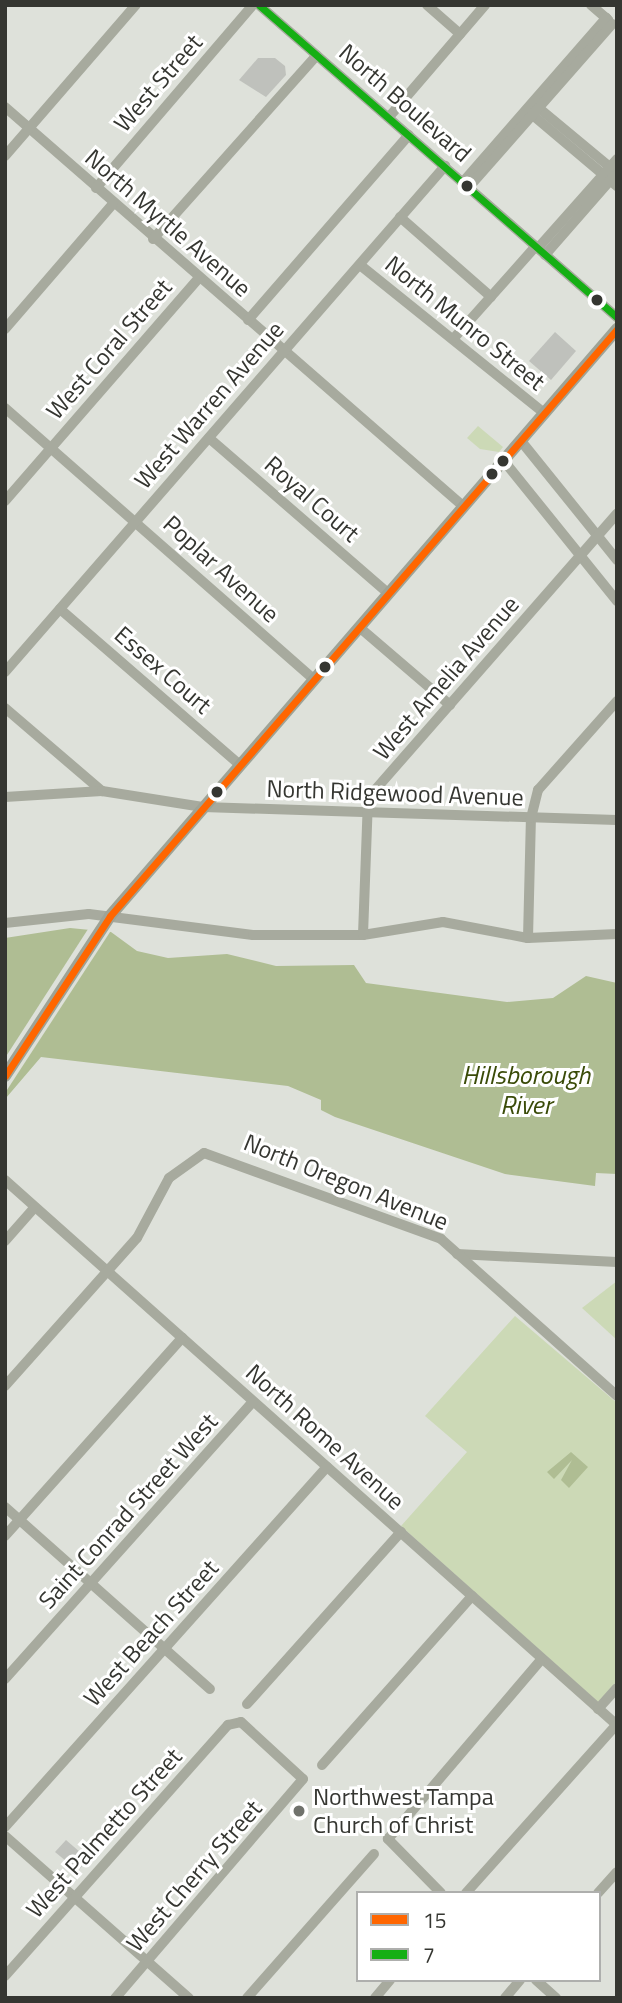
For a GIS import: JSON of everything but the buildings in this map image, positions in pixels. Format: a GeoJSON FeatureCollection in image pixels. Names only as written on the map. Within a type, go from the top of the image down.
{"type":"FeatureCollection","features":[{"type":"Feature","properties":{"kind":"main road"},"geometry":{"type":"LineString","coordinates":[[5,1076],[106,922],[239,764],[617,329]]}},
{"type":"Feature","properties":{"kind":"street"},"geometry":{"type":"LineString","coordinates":[[5,156],[136,5]]}},
{"type":"Feature","properties":{"kind":"street","name":"West Street"},"geometry":{"type":"LineString","coordinates":[[96,188],[253,5]]}},
{"type":"Feature","properties":{"kind":"street","name":"North Boulevard"},"geometry":{"type":"LineString","coordinates":[[259,5],[617,317]]}},
{"type":"Feature","properties":{"kind":"street"},"geometry":{"type":"LineString","coordinates":[[427,5],[460,34]]}},
{"type":"Feature","properties":{"kind":"street"},"geometry":{"type":"LineString","coordinates":[[388,117],[485,5]]}},
{"type":"Feature","properties":{"kind":"street"},"geometry":{"type":"LineString","coordinates":[[466,184],[532,108],[612,23],[591,5]]}},
{"type":"Feature","properties":{"kind":"street"},"geometry":{"type":"LineString","coordinates":[[153,239],[317,55]]}},
{"type":"Feature","properties":{"kind":"street","name":"North Myrtle Avenue"},"geometry":{"type":"LineString","coordinates":[[5,107],[153,239],[463,506]]}},
{"type":"Feature","properties":{"kind":"street"},"geometry":{"type":"LineString","coordinates":[[454,338],[491,296],[540,250],[613,173],[532,108]]}},
{"type":"Feature","properties":{"kind":"street"},"geometry":{"type":"LineString","coordinates":[[248,320],[409,135]]}},
{"type":"Feature","properties":{"kind":"street","name":"West Warren Avenue"},"geometry":{"type":"LineString","coordinates":[[5,672],[444,166]]}},
{"type":"Feature","properties":{"kind":"street"},"geometry":{"type":"LineString","coordinates":[[5,329],[113,204]]}},
{"type":"Feature","properties":{"kind":"street"},"geometry":{"type":"LineString","coordinates":[[400,217],[491,296]]}},
{"type":"Feature","properties":{"kind":"street","name":"North Munro Street"},"geometry":{"type":"LineString","coordinates":[[360,265],[438,333],[454,338],[544,413]]}},
{"type":"Feature","properties":{"kind":"street","name":"West Coral Street"},"geometry":{"type":"LineString","coordinates":[[5,501],[199,278]]}},
{"type":"Feature","properties":{"kind":"street","name":"Poplar Avenue"},"geometry":{"type":"LineString","coordinates":[[5,408],[314,679]]}},
{"type":"Feature","properties":{"kind":"street","name":"Royal Court"},"geometry":{"type":"LineString","coordinates":[[209,438],[388,593]]}},
{"type":"Feature","properties":{"kind":"street"},"geometry":{"type":"LineString","coordinates":[[521,441],[617,561]]}},
{"type":"Feature","properties":{"kind":"street"},"geometry":{"type":"LineString","coordinates":[[504,461],[617,601]]}},
{"type":"Feature","properties":{"kind":"street","name":"West Amelia Avenue"},"geometry":{"type":"LineString","coordinates":[[363,935],[364,813],[368,798],[617,514]]}},
{"type":"Feature","properties":{"kind":"street","name":"Essex Court"},"geometry":{"type":"LineString","coordinates":[[60,609],[239,764]]}},
{"type":"Feature","properties":{"kind":"street"},"geometry":{"type":"LineString","coordinates":[[359,626],[450,705]]}},
{"type":"Feature","properties":{"kind":"street"},"geometry":{"type":"LineString","coordinates":[[528,938],[531,818],[538,790],[617,701]]}},
{"type":"Feature","properties":{"kind":"street"},"geometry":{"type":"LineString","coordinates":[[5,708],[102,790]]}},
{"type":"Feature","properties":{"kind":"street","name":"North Ridgewood Avenue"},"geometry":{"type":"LineString","coordinates":[[5,797],[102,790],[203,807],[617,820]]}},
{"type":"Feature","properties":{"kind":"street"},"geometry":{"type":"LineString","coordinates":[[5,923],[106,922],[253,935],[363,935],[463,922],[528,938],[617,934]]}},
{"type":"Feature","properties":{"kind":"street","name":"North Oregon Avenue"},"geometry":{"type":"LineString","coordinates":[[5,1386],[138,1238],[157,1191],[183,1162],[204,1153],[427,1232],[457,1254],[617,1396]]}},
{"type":"Feature","properties":{"kind":"street","name":"North Rome Avenue"},"geometry":{"type":"LineString","coordinates":[[5,1180],[616,1725]]}},
{"type":"Feature","properties":{"kind":"street"},"geometry":{"type":"LineString","coordinates":[[5,1241],[35,1207]]}},
{"type":"Feature","properties":{"kind":"street"},"geometry":{"type":"LineString","coordinates":[[457,1254],[617,1262]]}},
{"type":"Feature","properties":{"kind":"street"},"geometry":{"type":"LineString","coordinates":[[5,1536],[181,1338]]}},
{"type":"Feature","properties":{"kind":"street","name":"Saint Conrad Street West"},"geometry":{"type":"LineString","coordinates":[[5,1679],[253,1402]]}},
{"type":"Feature","properties":{"kind":"street","name":"West Beach Street"},"geometry":{"type":"LineString","coordinates":[[5,1827],[327,1467]]}},
{"type":"Feature","properties":{"kind":"street"},"geometry":{"type":"LineString","coordinates":[[5,1507],[210,1689]]}},
{"type":"Feature","properties":{"kind":"street"},"geometry":{"type":"LineString","coordinates":[[247,1704],[401,1532]]}},
{"type":"Feature","properties":{"kind":"street"},"geometry":{"type":"LineString","coordinates":[[322,1765],[472,1596]]}},
{"type":"Feature","properties":{"kind":"street"},"geometry":{"type":"LineString","coordinates":[[439,1891],[388,1839],[542,1659]]}},
{"type":"Feature","properties":{"kind":"street"},"geometry":{"type":"LineString","coordinates":[[598,1709],[614,1692]]}},
{"type":"Feature","properties":{"kind":"street","name":"West Cherry Street"},"geometry":{"type":"LineString","coordinates":[[115,1998],[303,1779],[236,1721]]}},
{"type":"Feature","properties":{"kind":"street","name":"West Palmetto Street"},"geometry":{"type":"LineString","coordinates":[[5,1976],[236,1721]]}},
{"type":"Feature","properties":{"kind":"street"},"geometry":{"type":"LineString","coordinates":[[468,1891],[616,1725]]}},
{"type":"Feature","properties":{"kind":"street"},"geometry":{"type":"LineString","coordinates":[[5,1836],[189,1998]]}},
{"type":"Feature","properties":{"kind":"street"},"geometry":{"type":"LineString","coordinates":[[247,1998],[374,1854]]}},
{"type":"Feature","properties":{"kind":"street"},"geometry":{"type":"LineString","coordinates":[[600,1891],[617,1872]]}},
{"type":"Feature","properties":{"kind":"street"},"geometry":{"type":"LineString","coordinates":[[374,1998],[388,1982]]}},
{"type":"Feature","properties":{"kind":"street"},"geometry":{"type":"LineString","coordinates":[[505,1998],[518,1982]]}},
{"type":"Feature","properties":{"kind":"street"},"geometry":{"type":"LineString","coordinates":[[538,1982],[556,1998]]}},
{"type":"Feature","properties":{"kind":"shaded area"},"geometry":{"type":"Polygon","coordinates":[[[478,426],[503,447],[499,452],[480,449],[467,438],[478,426]]]}},
{"type":"Feature","properties":{"kind":"shaded area"},"geometry":{"type":"Polygon","coordinates":[[[617,1281],[617,1340],[582,1308],[617,1281]]]}},
{"type":"Feature","properties":{"kind":"shaded area"},"geometry":{"type":"Polygon","coordinates":[[[515,1316],[617,1403],[617,1681],[598,1702],[401,1526],[467,1452],[425,1416],[515,1316]]]}},
{"type":"Feature","properties":{"kind":"water","name":"Hillsborough River"},"geometry":{"type":"Polygon","coordinates":[[[70,928],[111,932],[137,951],[168,958],[227,954],[276,966],[354,965],[366,983],[507,1002],[553,998],[586,976],[617,983],[617,1174],[596,1173],[595,1186],[505,1174],[335,1117],[321,1110],[321,1100],[288,1086],[41,1057],[6,1098],[5,938],[70,928]]]}},
{"type":"Feature","properties":{"kind":"water"},"geometry":{"type":"Polygon","coordinates":[[[571,1452],[588,1467],[569,1488],[561,1480],[572,1460],[554,1479],[547,1472],[571,1452]]]}},
{"type":"Feature","properties":{"kind":"pier"},"geometry":{"type":"Polygon","coordinates":[[[90,926],[112,929],[5,1093],[5,1058],[90,926]]]}},
{"type":"Feature","properties":{"kind":"transit line","name":"7"},"geometry":{"type":"LineString","coordinates":[[259,5],[617,317]]}},
{"type":"Feature","properties":{"kind":"transit line","name":"15"},"geometry":{"type":"LineString","coordinates":[[5,1076],[110,916],[617,329]]}},
{"type":"Feature","properties":{"kind":"place","name":"Northwest Tampa Church of Christ"},"geometry":{"type":"Point","coordinates":[299,1811]}}]}
